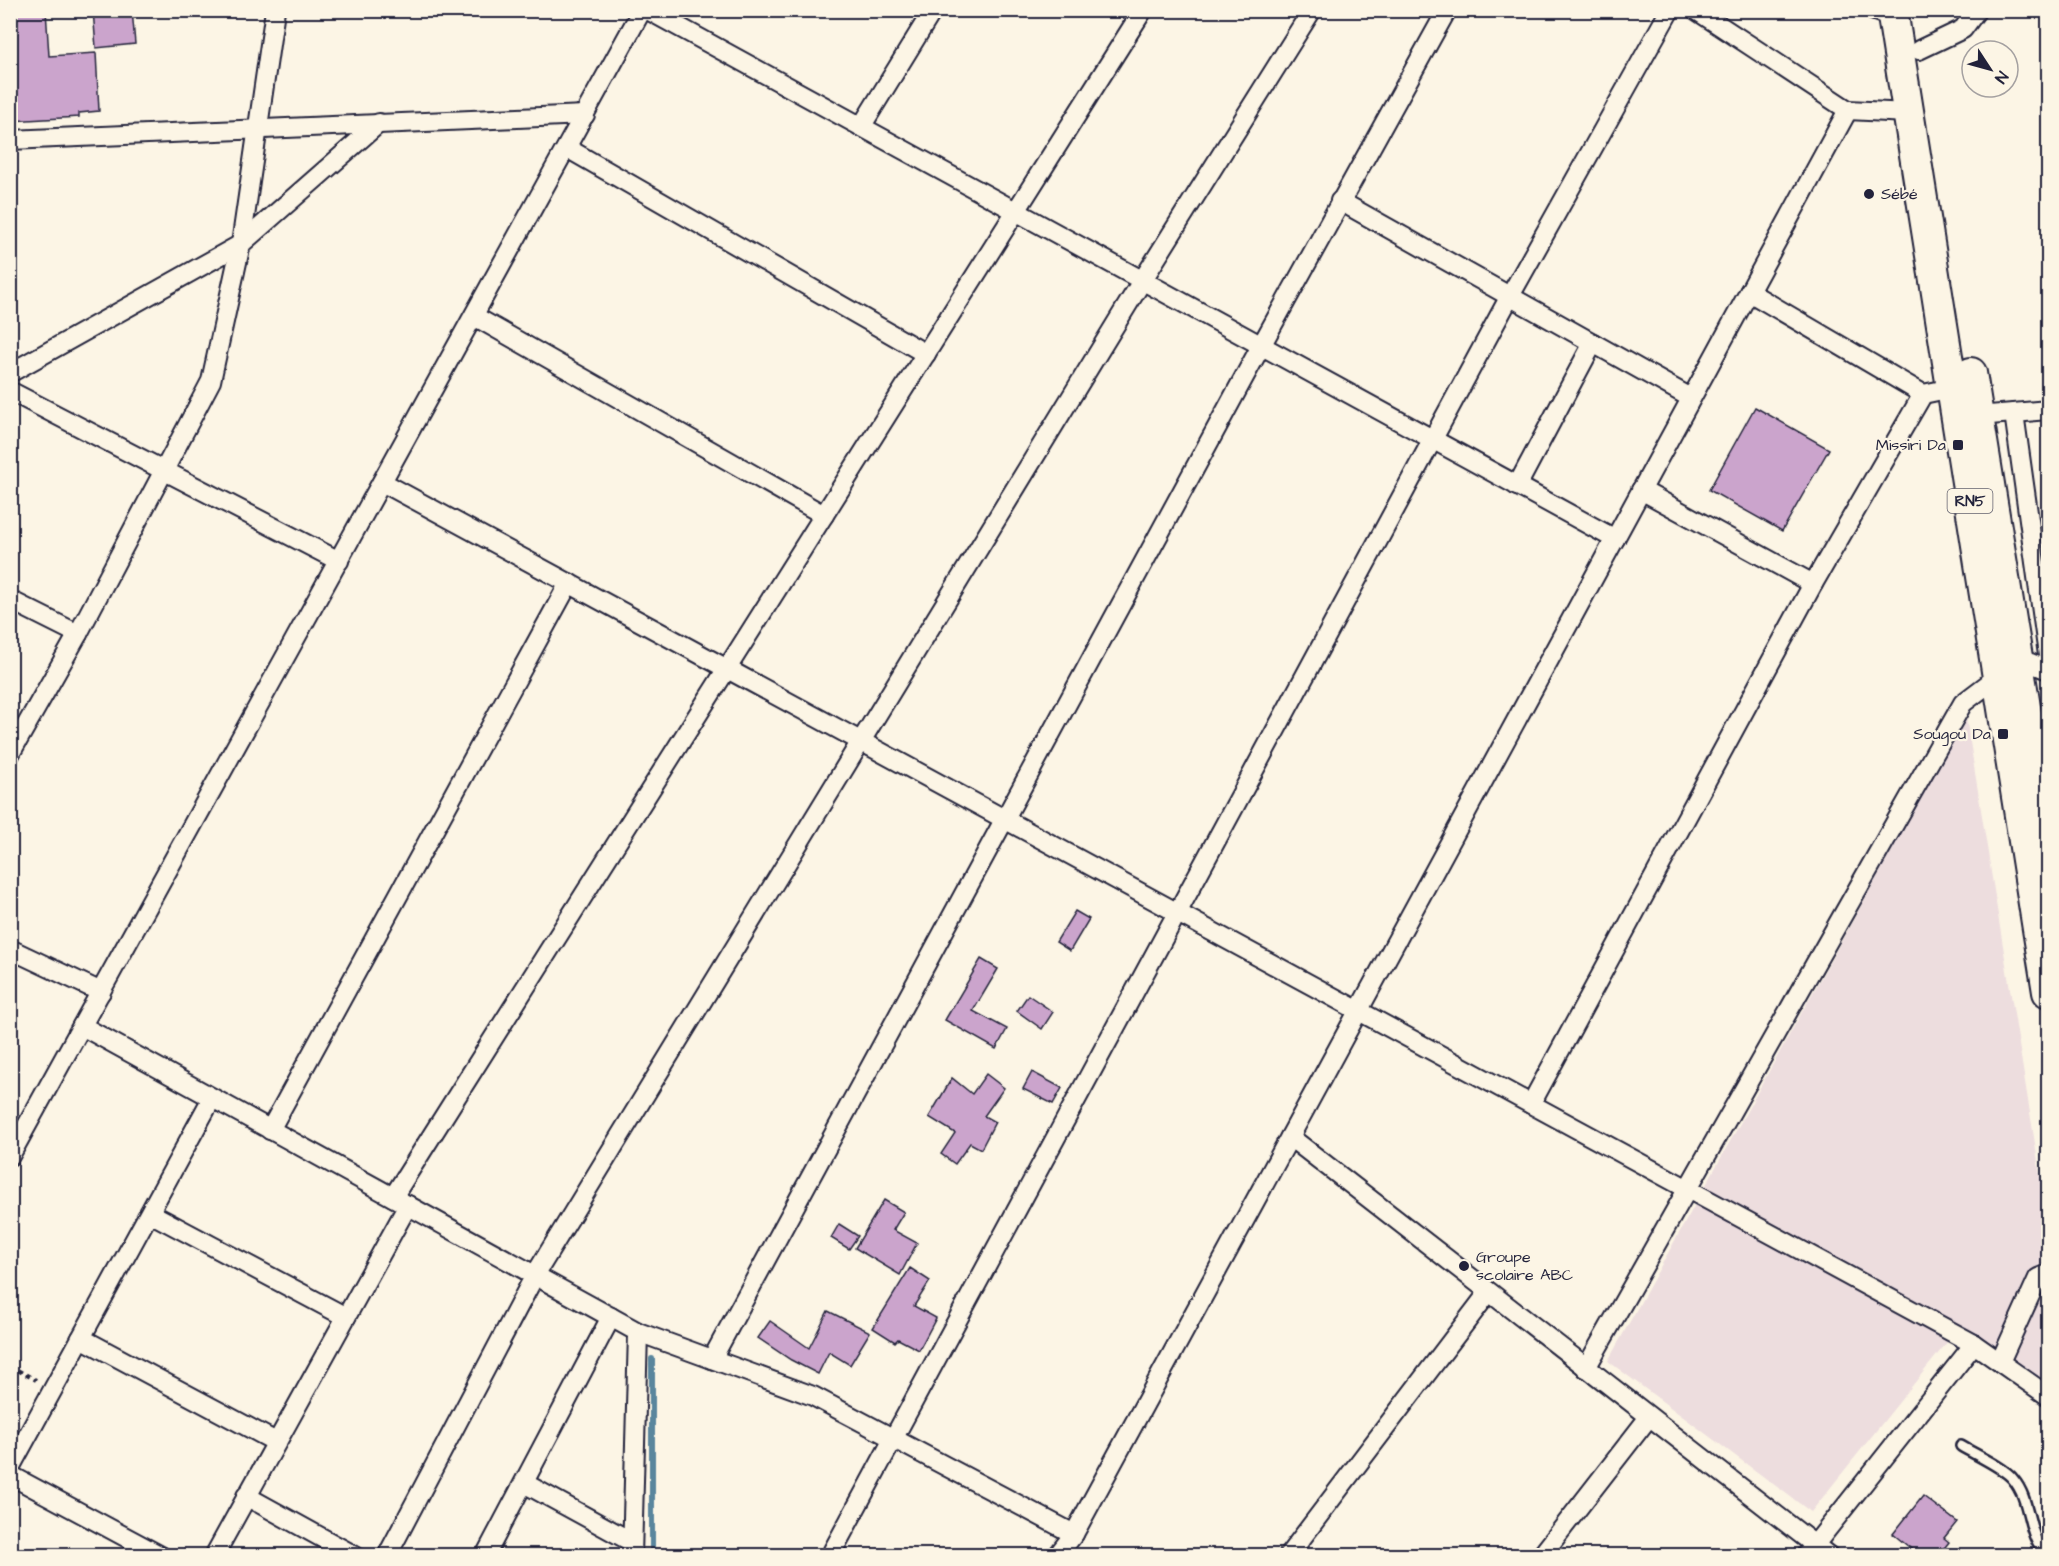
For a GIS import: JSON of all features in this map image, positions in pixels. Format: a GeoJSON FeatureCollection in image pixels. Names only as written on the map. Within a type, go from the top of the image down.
{"type":"FeatureCollection","features":[{"type":"Feature","properties":{"kind":"highway","name":"RN5"},"geometry":{"type":"LineString","coordinates":[[1899,14],[1919,50],[2049,849]]}},
{"type":"Feature","properties":{"kind":"highway","name":"RN5"},"geometry":{"type":"LineString","coordinates":[[1899,14],[1908,113],[1996,678],[2049,992]]}},
{"type":"Feature","properties":{"kind":"street"},"geometry":{"type":"LineString","coordinates":[[10,753],[78,634],[211,381],[241,244],[275,10]]}},
{"type":"Feature","properties":{"kind":"street"},"geometry":{"type":"LineString","coordinates":[[10,1156],[642,10]]}},
{"type":"Feature","properties":{"kind":"street"},"geometry":{"type":"LineString","coordinates":[[648,10],[1615,539]]}},
{"type":"Feature","properties":{"kind":"street"},"geometry":{"type":"LineString","coordinates":[[861,126],[933,10]]}},
{"type":"Feature","properties":{"kind":"street"},"geometry":{"type":"LineString","coordinates":[[214,1556],[346,1317],[400,1201],[726,670],[1143,10]]}},
{"type":"Feature","properties":{"kind":"street"},"geometry":{"type":"LineString","coordinates":[[387,1556],[535,1275],[1142,281],[1312,10]]}},
{"type":"Feature","properties":{"kind":"street"},"geometry":{"type":"LineString","coordinates":[[712,1359],[1340,201],[1448,10]]}},
{"type":"Feature","properties":{"kind":"street"},"geometry":{"type":"LineString","coordinates":[[830,1556],[1510,296],[1670,10]]}},
{"type":"Feature","properties":{"kind":"street"},"geometry":{"type":"LineString","coordinates":[[1696,10],[1848,110],[1908,113]]}},
{"type":"Feature","properties":{"kind":"street"},"geometry":{"type":"LineString","coordinates":[[1919,50],[1963,29],[1977,10]]}},
{"type":"Feature","properties":{"kind":"street"},"geometry":{"type":"LineString","coordinates":[[1057,1556],[1074,1534],[1848,110]]}},
{"type":"Feature","properties":{"kind":"street"},"geometry":{"type":"LineString","coordinates":[[10,140],[257,132],[379,123],[585,115]]}},
{"type":"Feature","properties":{"kind":"street"},"geometry":{"type":"LineString","coordinates":[[10,373],[241,244],[379,123]]}},
{"type":"Feature","properties":{"kind":"street"},"geometry":{"type":"LineString","coordinates":[[567,148],[926,354]]}},
{"type":"Feature","properties":{"kind":"street"},"geometry":{"type":"LineString","coordinates":[[1340,201],[1691,398]]}},
{"type":"Feature","properties":{"kind":"street"},"geometry":{"type":"LineString","coordinates":[[1749,292],[1923,394],[1952,388]]}},
{"type":"Feature","properties":{"kind":"street"},"geometry":{"type":"LineString","coordinates":[[474,316],[824,515]]}},
{"type":"Feature","properties":{"kind":"street"},"geometry":{"type":"LineString","coordinates":[[1517,486],[1593,343]]}},
{"type":"Feature","properties":{"kind":"street"},"geometry":{"type":"LineString","coordinates":[[10,391],[339,561]]}},
{"type":"Feature","properties":{"kind":"street"},"geometry":{"type":"LineString","coordinates":[[1531,1104],[1813,584],[1923,394]]}},
{"type":"Feature","properties":{"kind":"street"},"geometry":{"type":"LineString","coordinates":[[1978,416],[2049,410]]}},
{"type":"Feature","properties":{"kind":"street"},"geometry":{"type":"LineString","coordinates":[[2014,413],[2040,546],[2049,655]]}},
{"type":"Feature","properties":{"kind":"street"},"geometry":{"type":"LineString","coordinates":[[382,482],[1974,1344],[2049,1396]]}},
{"type":"Feature","properties":{"kind":"street"},"geometry":{"type":"LineString","coordinates":[[1641,490],[1813,584]]}},
{"type":"Feature","properties":{"kind":"street"},"geometry":{"type":"LineString","coordinates":[[270,1130],[569,583]]}},
{"type":"Feature","properties":{"kind":"street"},"geometry":{"type":"LineString","coordinates":[[10,600],[78,634]]}},
{"type":"Feature","properties":{"kind":"street"},"geometry":{"type":"LineString","coordinates":[[2018,657],[2049,670]]}},
{"type":"Feature","properties":{"kind":"street"},"geometry":{"type":"LineString","coordinates":[[1586,1368],[1964,703],[1996,678]]}},
{"type":"Feature","properties":{"kind":"street"},"geometry":{"type":"LineString","coordinates":[[10,949],[101,992]]}},
{"type":"Feature","properties":{"kind":"street"},"geometry":{"type":"LineString","coordinates":[[82,1026],[638,1332],[813,1396],[893,1436],[1074,1534]]}},
{"type":"Feature","properties":{"kind":"street"},"geometry":{"type":"LineString","coordinates":[[10,1468],[212,1098]]}},
{"type":"Feature","properties":{"kind":"street"},"geometry":{"type":"LineString","coordinates":[[1290,1137],[1649,1417],[1816,1552],[1974,1344]]}},
{"type":"Feature","properties":{"kind":"street"},"geometry":{"type":"LineString","coordinates":[[150,1213],[346,1317]]}},
{"type":"Feature","properties":{"kind":"street"},"geometry":{"type":"LineString","coordinates":[[2000,1362],[2038,1278],[2048,1274]]}},
{"type":"Feature","properties":{"kind":"street"},"geometry":{"type":"LineString","coordinates":[[1288,1556],[1488,1293]]}},
{"type":"Feature","properties":{"kind":"street"},"geometry":{"type":"LineString","coordinates":[[485,1556],[611,1317]]}},
{"type":"Feature","properties":{"kind":"street"},"geometry":{"type":"LineString","coordinates":[[524,1483],[632,1549],[638,1332]]}},
{"type":"Feature","properties":{"kind":"street"},"geometry":{"type":"LineString","coordinates":[[81,1338],[276,1442]]}},
{"type":"Feature","properties":{"kind":"street"},"geometry":{"type":"LineString","coordinates":[[1541,1556],[1649,1417]]}},
{"type":"Feature","properties":{"kind":"street"},"geometry":{"type":"LineString","coordinates":[[10,1475],[161,1556]]}},
{"type":"Feature","properties":{"kind":"street"},"geometry":{"type":"LineString","coordinates":[[246,1497],[356,1556]]}},
{"type":"Feature","properties":{"kind":"lane"},"geometry":{"type":"LineString","coordinates":[[1861,10],[1899,14]]}},
{"type":"Feature","properties":{"kind":"lane"},"geometry":{"type":"LineString","coordinates":[[1961,1446],[2013,1478],[2027,1506],[2037,1545],[2047,1556]]}},
{"type":"Feature","properties":{"kind":"path"},"geometry":{"type":"LineString","coordinates":[[10,1366],[54,1389]]}},
{"type":"Feature","properties":{"kind":"shaded area"},"geometry":{"type":"Polygon","coordinates":[[[1966,717],[2048,1224],[2048,1397],[1957,1330],[1811,1512],[1608,1361],[1966,717]]]}},
{"type":"Feature","properties":{"kind":"building"},"geometry":{"type":"Polygon","coordinates":[[[10,10],[46,10],[49,56],[96,53],[99,111],[79,113],[79,117],[10,121],[10,10]]]}},
{"type":"Feature","properties":{"kind":"building"},"geometry":{"type":"Polygon","coordinates":[[[93,10],[132,10],[135,44],[96,48],[93,10]]]}},
{"type":"Feature","properties":{"kind":"building"},"geometry":{"type":"Polygon","coordinates":[[[1755,407],[1829,449],[1782,531],[1709,490],[1755,407]]]}},
{"type":"Feature","properties":{"kind":"building"},"geometry":{"type":"Polygon","coordinates":[[[1075,911],[1089,919],[1070,951],[1056,942],[1075,911]]]}},
{"type":"Feature","properties":{"kind":"building"},"geometry":{"type":"Polygon","coordinates":[[[981,959],[998,969],[973,1011],[1007,1029],[996,1049],[945,1020],[981,959]]]}},
{"type":"Feature","properties":{"kind":"building"},"geometry":{"type":"Polygon","coordinates":[[[1028,995],[1053,1012],[1042,1029],[1017,1011],[1028,995]]]}},
{"type":"Feature","properties":{"kind":"building"},"geometry":{"type":"Polygon","coordinates":[[[1032,1072],[1062,1088],[1053,1104],[1023,1089],[1032,1072]]]}},
{"type":"Feature","properties":{"kind":"building"},"geometry":{"type":"Polygon","coordinates":[[[986,1074],[1004,1088],[984,1116],[995,1122],[981,1149],[970,1143],[955,1164],[941,1154],[955,1133],[929,1117],[952,1078],[972,1094],[986,1074]]]}},
{"type":"Feature","properties":{"kind":"building"},"geometry":{"type":"Polygon","coordinates":[[[884,1200],[904,1212],[893,1230],[917,1243],[900,1275],[855,1248],[884,1200]]]}},
{"type":"Feature","properties":{"kind":"building"},"geometry":{"type":"Polygon","coordinates":[[[839,1224],[858,1236],[849,1249],[831,1238],[839,1224]]]}},
{"type":"Feature","properties":{"kind":"building"},"geometry":{"type":"Polygon","coordinates":[[[910,1268],[930,1281],[914,1306],[936,1318],[919,1350],[898,1339],[895,1342],[873,1328],[910,1268]]]}},
{"type":"Feature","properties":{"kind":"building"},"geometry":{"type":"Polygon","coordinates":[[[828,1311],[870,1332],[850,1365],[829,1352],[818,1374],[791,1360],[758,1338],[770,1321],[809,1348],[828,1311]]]}},
{"type":"Feature","properties":{"kind":"building"},"geometry":{"type":"Polygon","coordinates":[[[1923,1496],[1957,1522],[1944,1538],[1949,1542],[1938,1556],[1920,1556],[1893,1534],[1923,1496]]]}},
{"type":"Feature","properties":{"kind":"waterway"},"geometry":{"type":"LineString","coordinates":[[652,1359],[652,1556]]}},
{"type":"Feature","properties":{"kind":"place","name":"Sébé"},"geometry":{"type":"Point","coordinates":[1869,194]}},
{"type":"Feature","properties":{"kind":"place","name":"Missiri Da"},"geometry":{"type":"Point","coordinates":[1958,445]}},
{"type":"Feature","properties":{"kind":"place","name":"Sougou Da"},"geometry":{"type":"Point","coordinates":[2003,734]}},
{"type":"Feature","properties":{"kind":"place","name":"Groupe scolaire ABC"},"geometry":{"type":"Point","coordinates":[1464,1266]}}]}
